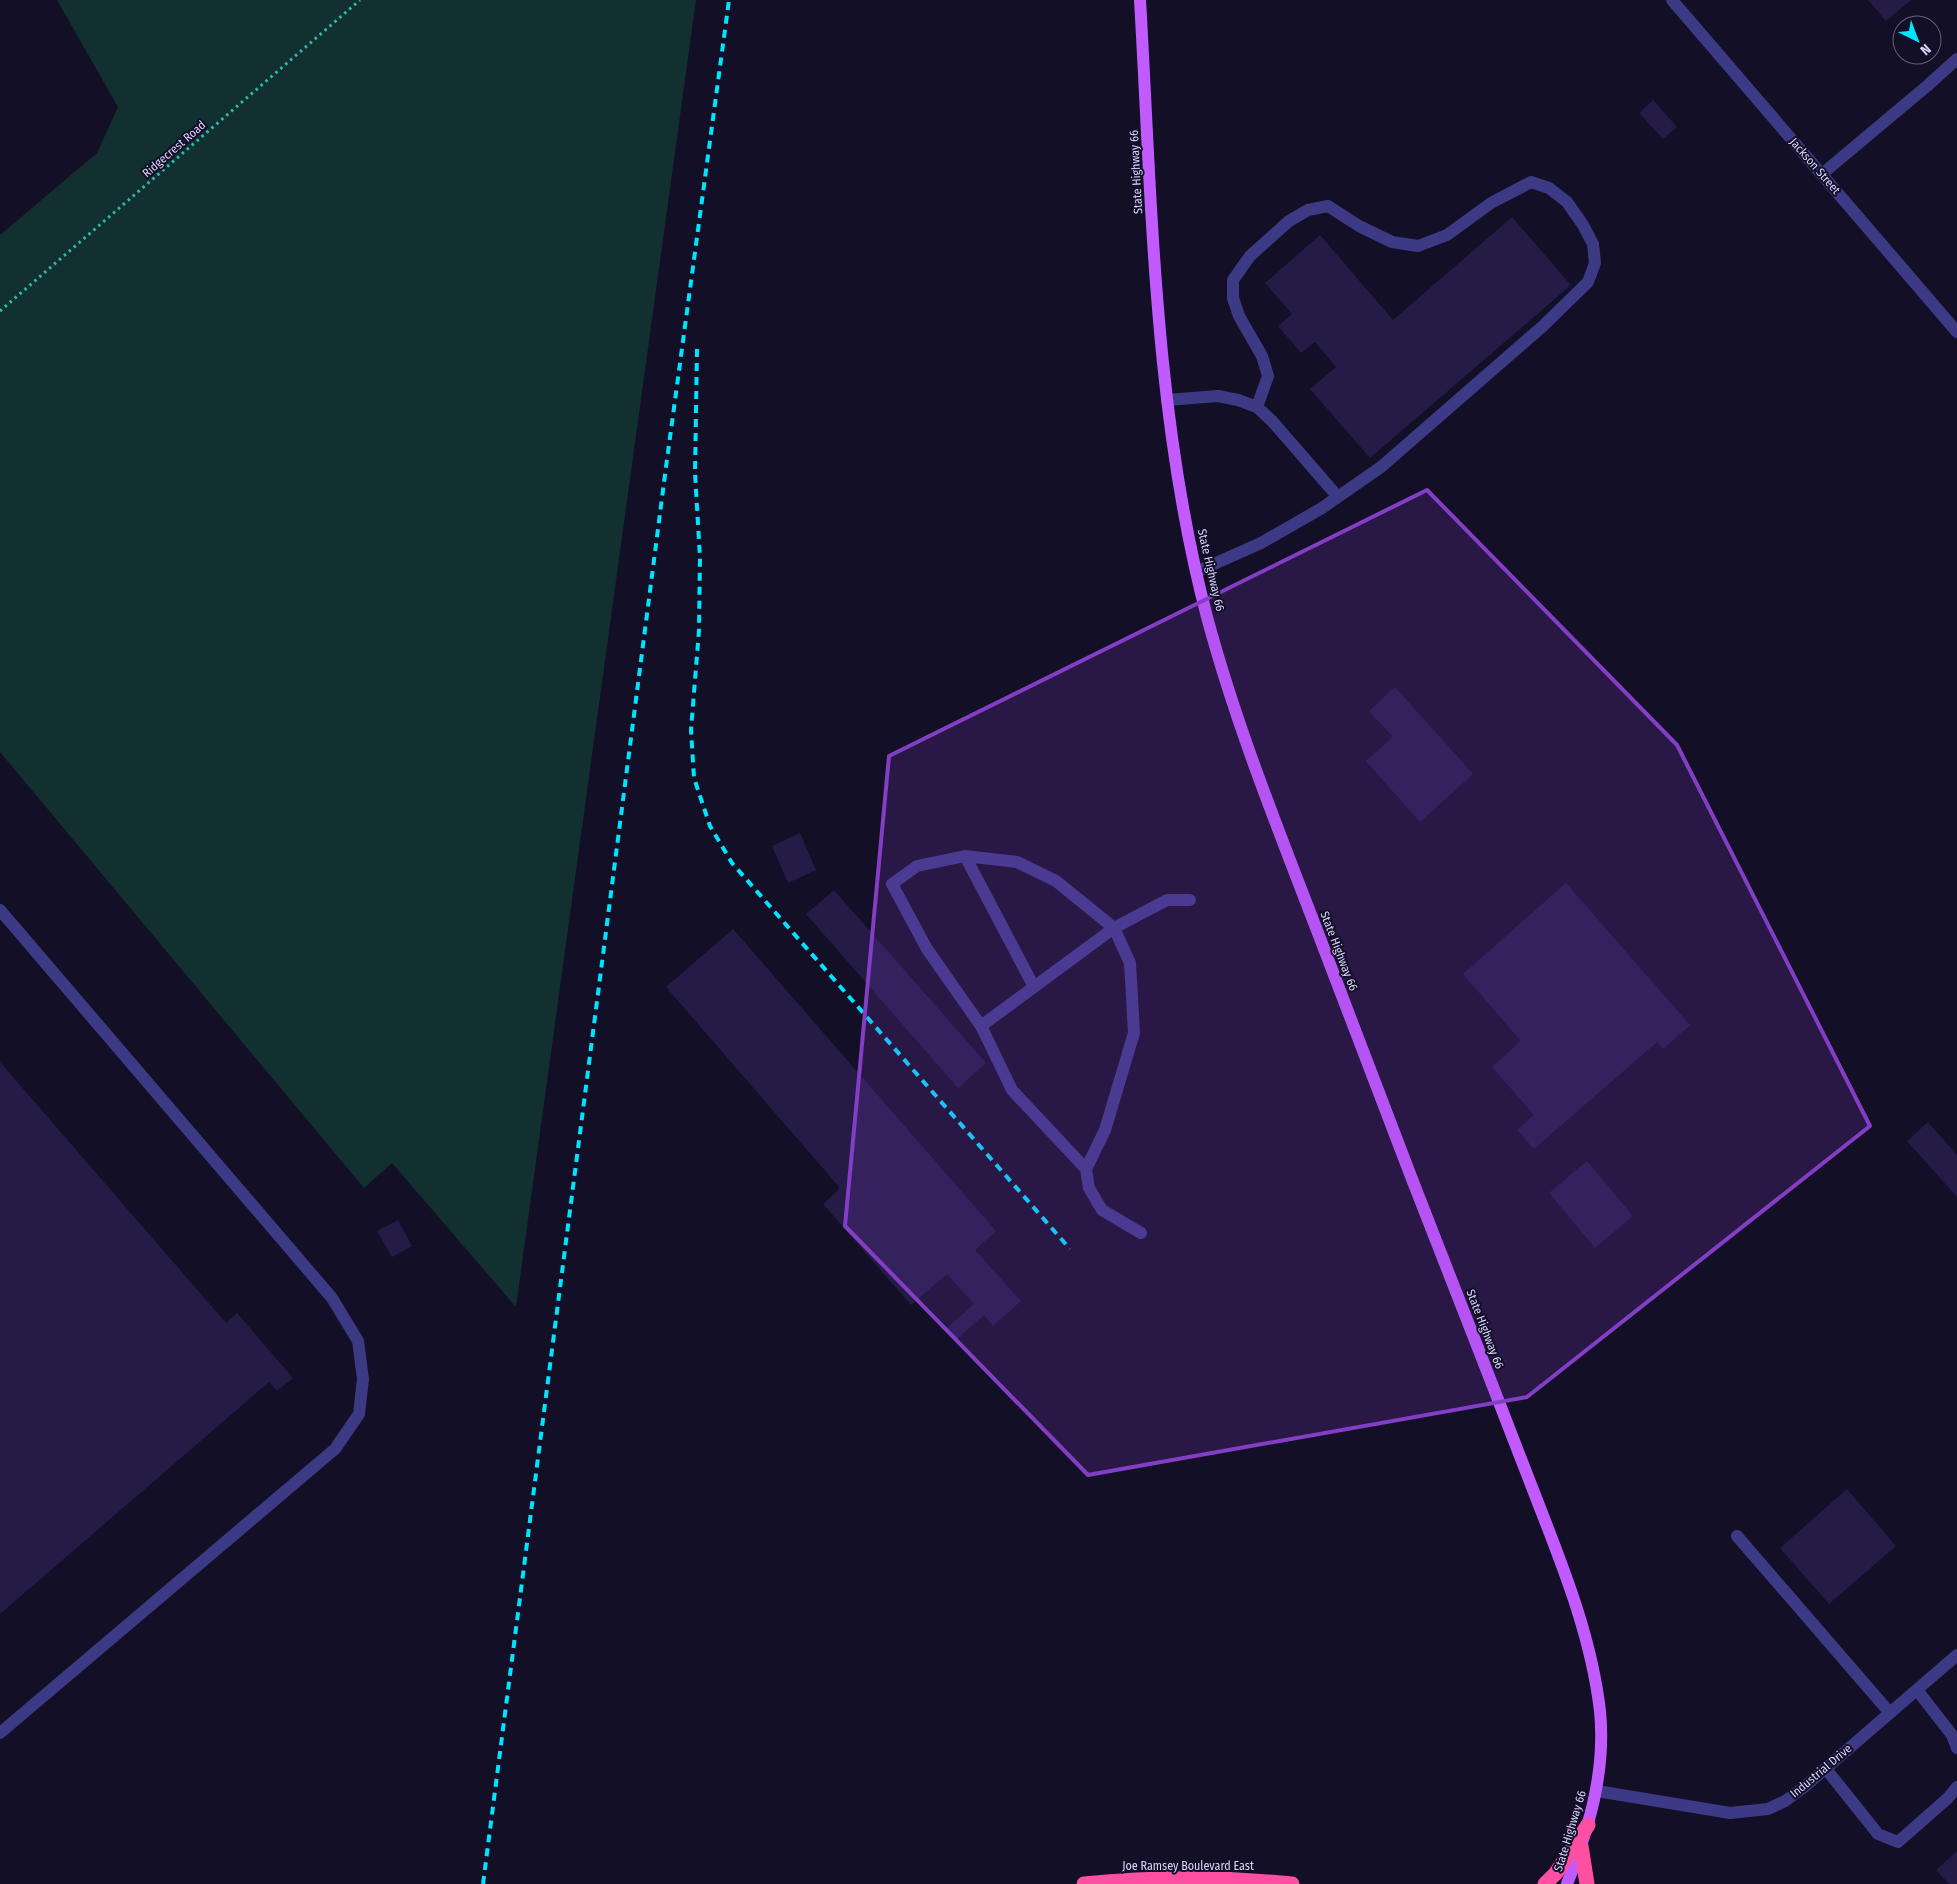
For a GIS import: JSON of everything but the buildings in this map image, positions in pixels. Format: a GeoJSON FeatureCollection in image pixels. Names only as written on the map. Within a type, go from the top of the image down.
{"type":"FeatureCollection","features":[{"type":"Feature","properties":{"kind":"highway"},"geometry":{"type":"LineString","coordinates":[[1545,1884],[1556,1873],[1588,1825]]}},
{"type":"Feature","properties":{"kind":"highway"},"geometry":{"type":"LineString","coordinates":[[1581,1846],[1587,1884]]}},
{"type":"Feature","properties":{"kind":"highway","name":"Joe Ramsey Boulevard East"},"geometry":{"type":"LineString","coordinates":[[1084,1884],[1118,1880],[1237,1878],[1292,1884]]}},
{"type":"Feature","properties":{"kind":"main road","name":"State Highway 66"},"geometry":{"type":"LineString","coordinates":[[1140,0],[1157,300],[1167,400],[1180,492],[1196,572],[1224,675],[1251,758],[1570,1589],[1584,1630],[1596,1677],[1601,1719],[1597,1791],[1588,1825],[1568,1884]]}},
{"type":"Feature","properties":{"kind":"street","name":"Jackson Street"},"geometry":{"type":"LineString","coordinates":[[1672,0],[1957,332]]}},
{"type":"Feature","properties":{"kind":"street"},"geometry":{"type":"LineString","coordinates":[[1822,174],[1957,59]]}},
{"type":"Feature","properties":{"kind":"street"},"geometry":{"type":"LineString","coordinates":[[1196,572],[1261,542],[1322,508],[1388,461],[1544,326],[1588,282],[1595,263],[1593,244],[1567,202],[1550,188],[1531,182],[1491,203],[1447,235],[1418,246],[1392,242],[1359,226],[1328,206],[1308,210],[1289,221],[1250,256],[1233,280],[1233,298],[1239,316],[1262,356],[1268,376],[1257,407]]}},
{"type":"Feature","properties":{"kind":"street"},"geometry":{"type":"LineString","coordinates":[[1167,400],[1218,396],[1238,400],[1257,407],[1272,421],[1338,497]]}},
{"type":"Feature","properties":{"kind":"street"},"geometry":{"type":"LineString","coordinates":[[965,856],[1034,987]]}},
{"type":"Feature","properties":{"kind":"street"},"geometry":{"type":"LineString","coordinates":[[1086,1169],[1105,1130],[1134,1033],[1130,963],[1114,928],[1056,881],[1017,862],[965,856],[917,866],[892,884],[927,949],[981,1026],[1012,1090],[1086,1169],[1089,1188],[1102,1210],[1142,1233]]}},
{"type":"Feature","properties":{"kind":"street"},"geometry":{"type":"LineString","coordinates":[[981,1026],[1114,928],[1168,900],[1190,900]]}},
{"type":"Feature","properties":{"kind":"street"},"geometry":{"type":"LineString","coordinates":[[0,910],[332,1298],[358,1341],[363,1378],[359,1414],[335,1449],[0,1733]]}},
{"type":"Feature","properties":{"kind":"street"},"geometry":{"type":"LineString","coordinates":[[1737,1536],[1890,1713]]}},
{"type":"Feature","properties":{"kind":"street","name":"Industrial Drive"},"geometry":{"type":"LineString","coordinates":[[1597,1791],[1730,1812],[1768,1809],[1785,1801],[1826,1769],[1957,1655]]}},
{"type":"Feature","properties":{"kind":"street"},"geometry":{"type":"LineString","coordinates":[[1917,1690],[1952,1736],[1957,1748]]}},
{"type":"Feature","properties":{"kind":"street"},"geometry":{"type":"LineString","coordinates":[[1826,1769],[1878,1834],[1898,1842],[1948,1798],[1957,1787]]}},
{"type":"Feature","properties":{"kind":"path","name":"Ridgecrest Road"},"geometry":{"type":"LineString","coordinates":[[0,311],[360,0]]}},
{"type":"Feature","properties":{"kind":"highlighted area"},"geometry":{"type":"Polygon","coordinates":[[[1427,490],[1677,745],[1870,1126],[1527,1397],[1088,1475],[845,1226],[889,756],[1427,490]]]}},
{"type":"Feature","properties":{"kind":"green space"},"geometry":{"type":"Polygon","coordinates":[[[57,0],[696,0],[516,1307],[392,1163],[364,1188],[0,752],[0,235],[97,153],[118,107],[57,0]]]}},
{"type":"Feature","properties":{"kind":"railway"},"geometry":{"type":"LineString","coordinates":[[483,1884],[666,467],[729,0]]}},
{"type":"Feature","properties":{"kind":"railway"},"geometry":{"type":"LineString","coordinates":[[697,349],[695,473],[700,558],[699,630],[691,730],[694,778],[710,826],[732,863],[1070,1249]]}}]}
